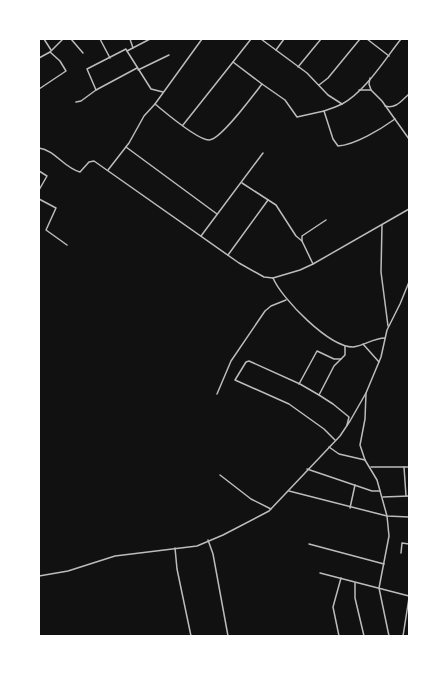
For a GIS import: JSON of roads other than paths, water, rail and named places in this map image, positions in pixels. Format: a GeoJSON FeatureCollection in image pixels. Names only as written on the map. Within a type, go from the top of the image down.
{"type":"FeatureCollection","features":[{"type":"Feature","properties":{"kind":"street"},"geometry":{"type":"LineString","coordinates":[[39,93],[39,88],[66,70],[51,51],[44,39]]}},
{"type":"Feature","properties":{"kind":"street"},"geometry":{"type":"LineString","coordinates":[[39,58],[51,51],[63,39]]}},
{"type":"Feature","properties":{"kind":"street"},"geometry":{"type":"LineString","coordinates":[[71,39],[83,53]]}},
{"type":"Feature","properties":{"kind":"street"},"geometry":{"type":"LineString","coordinates":[[100,39],[110,58]]}},
{"type":"Feature","properties":{"kind":"street"},"geometry":{"type":"LineString","coordinates":[[130,39],[133,48]]}},
{"type":"Feature","properties":{"kind":"street"},"geometry":{"type":"LineString","coordinates":[[96,90],[86,72],[87,69],[126,49],[127,51],[150,39]]}},
{"type":"Feature","properties":{"kind":"street"},"geometry":{"type":"LineString","coordinates":[[108,170],[126,147],[139,123],[164,92],[202,39]]}},
{"type":"Feature","properties":{"kind":"street"},"geometry":{"type":"LineString","coordinates":[[183,125],[251,39]]}},
{"type":"Feature","properties":{"kind":"street"},"geometry":{"type":"LineString","coordinates":[[261,39],[298,67],[342,104]]}},
{"type":"Feature","properties":{"kind":"street"},"geometry":{"type":"LineString","coordinates":[[276,50],[284,39]]}},
{"type":"Feature","properties":{"kind":"street"},"geometry":{"type":"LineString","coordinates":[[298,67],[321,39]]}},
{"type":"Feature","properties":{"kind":"street"},"geometry":{"type":"LineString","coordinates":[[319,85],[328,78],[360,39]]}},
{"type":"Feature","properties":{"kind":"street"},"geometry":{"type":"LineString","coordinates":[[367,39],[389,56]]}},
{"type":"Feature","properties":{"kind":"street"},"geometry":{"type":"LineString","coordinates":[[233,62],[285,100],[297,117],[300,118],[342,104],[358,91],[370,78],[401,39]]}},
{"type":"Feature","properties":{"kind":"street"},"geometry":{"type":"LineString","coordinates":[[127,51],[151,89],[164,92]]}},
{"type":"Feature","properties":{"kind":"street"},"geometry":{"type":"LineString","coordinates":[[76,102],[82,101],[96,90],[169,55]]}},
{"type":"Feature","properties":{"kind":"street"},"geometry":{"type":"LineString","coordinates":[[370,78],[369,84],[371,90],[385,106],[409,139]]}},
{"type":"Feature","properties":{"kind":"street"},"geometry":{"type":"LineString","coordinates":[[155,104],[199,137],[211,140],[215,139],[262,84]]}},
{"type":"Feature","properties":{"kind":"street"},"geometry":{"type":"LineString","coordinates":[[358,91],[371,90]]}},
{"type":"Feature","properties":{"kind":"street"},"geometry":{"type":"LineString","coordinates":[[385,106],[392,108],[409,94]]}},
{"type":"Feature","properties":{"kind":"street"},"geometry":{"type":"LineString","coordinates":[[324,111],[333,139],[338,146],[374,132],[395,120]]}},
{"type":"Feature","properties":{"kind":"street"},"geometry":{"type":"LineString","coordinates":[[126,147],[218,214]]}},
{"type":"Feature","properties":{"kind":"street"},"geometry":{"type":"LineString","coordinates":[[39,148],[54,154],[77,172],[80,172],[91,161],[94,161],[228,255],[260,275],[273,278],[313,264],[409,209]]}},
{"type":"Feature","properties":{"kind":"street"},"geometry":{"type":"LineString","coordinates":[[201,236],[263,153]]}},
{"type":"Feature","properties":{"kind":"street"},"geometry":{"type":"LineString","coordinates":[[39,171],[47,176],[39,190]]}},
{"type":"Feature","properties":{"kind":"street"},"geometry":{"type":"LineString","coordinates":[[242,183],[276,205],[296,236],[302,241],[313,264]]}},
{"type":"Feature","properties":{"kind":"street"},"geometry":{"type":"LineString","coordinates":[[39,199],[56,208],[56,212],[46,228],[47,231],[67,245]]}},
{"type":"Feature","properties":{"kind":"street"},"geometry":{"type":"LineString","coordinates":[[228,255],[268,200]]}},
{"type":"Feature","properties":{"kind":"street"},"geometry":{"type":"LineString","coordinates":[[302,241],[305,233],[326,220]]}},
{"type":"Feature","properties":{"kind":"street"},"geometry":{"type":"LineString","coordinates":[[382,224],[381,272],[388,326]]}},
{"type":"Feature","properties":{"kind":"street"},"geometry":{"type":"LineString","coordinates":[[273,278],[286,300],[307,321],[336,341],[353,347],[375,339],[385,338]]}},
{"type":"Feature","properties":{"kind":"street"},"geometry":{"type":"LineString","coordinates":[[39,576],[68,571],[115,556],[197,546],[248,523],[271,509],[336,440],[346,426],[366,393],[378,362],[388,326],[400,304],[409,282]]}},
{"type":"Feature","properties":{"kind":"street"},"geometry":{"type":"LineString","coordinates":[[217,394],[231,361],[265,311],[271,306],[286,300]]}},
{"type":"Feature","properties":{"kind":"street"},"geometry":{"type":"LineString","coordinates":[[363,344],[378,362]]}},
{"type":"Feature","properties":{"kind":"street"},"geometry":{"type":"LineString","coordinates":[[319,395],[334,366],[346,353],[345,345]]}},
{"type":"Feature","properties":{"kind":"street"},"geometry":{"type":"LineString","coordinates":[[299,384],[317,351],[334,359],[341,359]]}},
{"type":"Feature","properties":{"kind":"street"},"geometry":{"type":"LineString","coordinates":[[336,440],[324,428],[289,404],[235,380],[247,361],[299,384],[333,404],[349,417],[346,426]]}},
{"type":"Feature","properties":{"kind":"street"},"geometry":{"type":"LineString","coordinates":[[366,393],[365,419],[360,445],[365,460],[370,467],[383,497],[387,516],[389,536],[379,588],[389,636]]}},
{"type":"Feature","properties":{"kind":"street"},"geometry":{"type":"LineString","coordinates":[[329,447],[339,454],[365,460]]}},
{"type":"Feature","properties":{"kind":"street"},"geometry":{"type":"LineString","coordinates":[[370,467],[409,467]]}},
{"type":"Feature","properties":{"kind":"street"},"geometry":{"type":"LineString","coordinates":[[404,467],[406,496]]}},
{"type":"Feature","properties":{"kind":"street"},"geometry":{"type":"LineString","coordinates":[[307,470],[380,491]]}},
{"type":"Feature","properties":{"kind":"street"},"geometry":{"type":"LineString","coordinates":[[220,475],[251,499],[271,509]]}},
{"type":"Feature","properties":{"kind":"street"},"geometry":{"type":"LineString","coordinates":[[350,508],[355,485]]}},
{"type":"Feature","properties":{"kind":"street"},"geometry":{"type":"LineString","coordinates":[[289,491],[350,508],[387,516],[409,517]]}},
{"type":"Feature","properties":{"kind":"street"},"geometry":{"type":"LineString","coordinates":[[383,497],[409,496]]}},
{"type":"Feature","properties":{"kind":"street"},"geometry":{"type":"LineString","coordinates":[[208,540],[228,636]]}},
{"type":"Feature","properties":{"kind":"street"},"geometry":{"type":"LineString","coordinates":[[401,553],[402,543],[409,544]]}},
{"type":"Feature","properties":{"kind":"street"},"geometry":{"type":"LineString","coordinates":[[309,544],[384,564]]}},
{"type":"Feature","properties":{"kind":"street"},"geometry":{"type":"LineString","coordinates":[[175,548],[177,569],[191,636]]}},
{"type":"Feature","properties":{"kind":"street"},"geometry":{"type":"LineString","coordinates":[[320,573],[409,597],[403,636]]}},
{"type":"Feature","properties":{"kind":"street"},"geometry":{"type":"LineString","coordinates":[[339,636],[332,607],[342,578]]}},
{"type":"Feature","properties":{"kind":"street"},"geometry":{"type":"LineString","coordinates":[[355,582],[355,598],[364,636]]}},
{"type":"Feature","properties":{"kind":"street"},"geometry":{"type":"LineString","coordinates":[[405,619],[409,620]]}}]}
